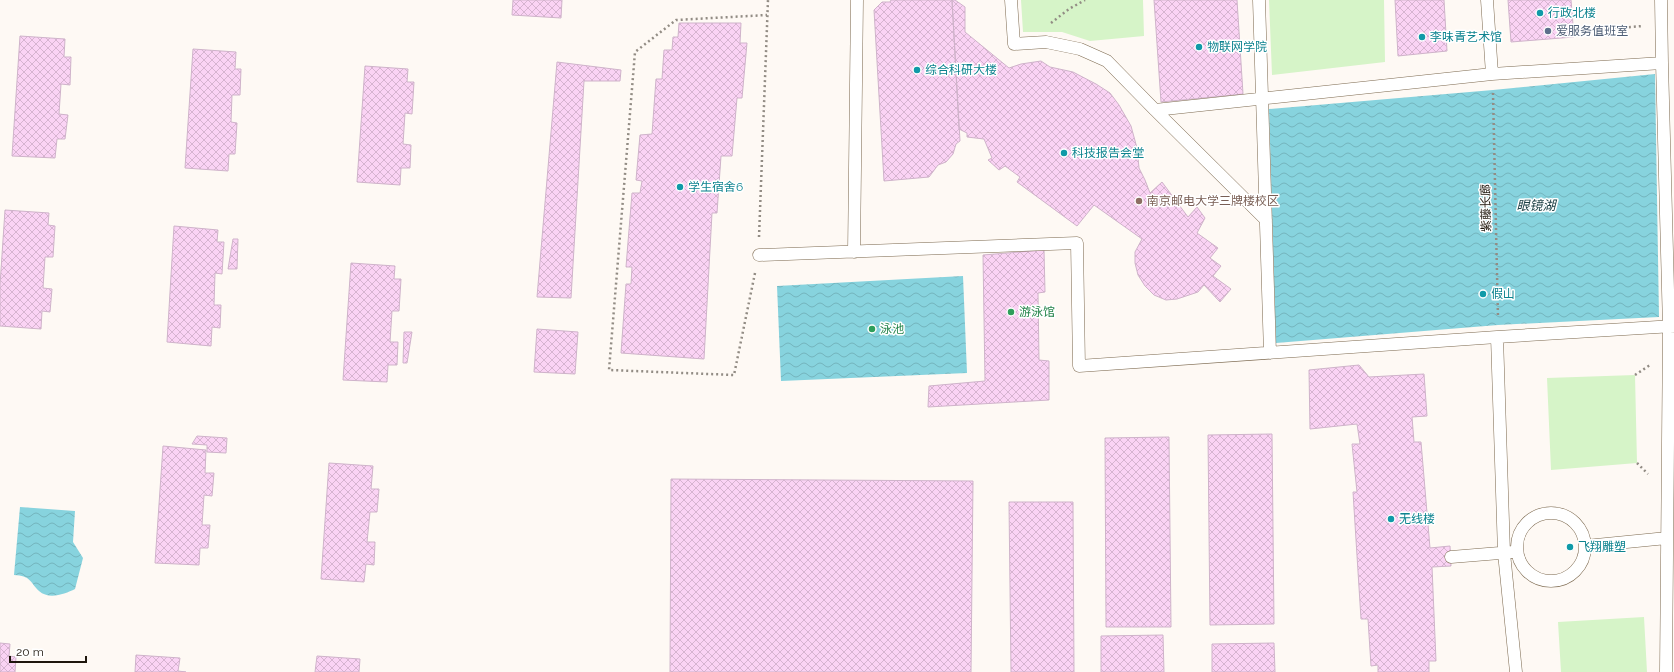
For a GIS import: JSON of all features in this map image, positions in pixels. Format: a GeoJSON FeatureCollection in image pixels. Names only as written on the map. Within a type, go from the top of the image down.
{"type":"FeatureCollection","features":[{"type":"Feature","properties":{"kind":"lane"},"geometry":{"type":"LineString","coordinates":[[854,252],[857,0]]}},
{"type":"Feature","properties":{"kind":"lane"},"geometry":{"type":"LineString","coordinates":[[1011,0],[1014,44],[1046,42],[1080,49],[1107,61],[1266,220]]}},
{"type":"Feature","properties":{"kind":"lane"},"geometry":{"type":"LineString","coordinates":[[1259,0],[1270,353]]}},
{"type":"Feature","properties":{"kind":"lane"},"geometry":{"type":"LineString","coordinates":[[1487,0],[1492,74]]}},
{"type":"Feature","properties":{"kind":"lane"},"geometry":{"type":"LineString","coordinates":[[1661,0],[1671,326],[1666,672]]}},
{"type":"Feature","properties":{"kind":"lane"},"geometry":{"type":"LineString","coordinates":[[1155,110],[1262,100],[1492,74],[1662,63]]}},
{"type":"Feature","properties":{"kind":"lane"},"geometry":{"type":"LineString","coordinates":[[759,255],[1077,243],[1079,366],[1270,353],[1498,331],[1671,326]]}},
{"type":"Feature","properties":{"kind":"lane"},"geometry":{"type":"LineString","coordinates":[[1498,331],[1504,553],[1516,672]]}},
{"type":"Feature","properties":{"kind":"lane"},"geometry":{"type":"LineString","coordinates":[[1548,513],[1560,514],[1570,518],[1584,535],[1586,546],[1584,558],[1579,568],[1571,576],[1560,581],[1548,582],[1537,579],[1520,563],[1517,552],[1517,541],[1521,530],[1528,522],[1538,516],[1548,513]]}},
{"type":"Feature","properties":{"kind":"lane"},"geometry":{"type":"LineString","coordinates":[[1586,546],[1667,538]]}},
{"type":"Feature","properties":{"kind":"lane"},"geometry":{"type":"LineString","coordinates":[[1451,557],[1517,552]]}},
{"type":"Feature","properties":{"kind":"path"},"geometry":{"type":"LineString","coordinates":[[768,0],[768,15],[759,255],[734,375],[609,370],[635,52],[676,20],[768,15]]}},
{"type":"Feature","properties":{"kind":"path"},"geometry":{"type":"LineString","coordinates":[[1036,43],[1051,22],[1085,0]]}},
{"type":"Feature","properties":{"kind":"path"},"geometry":{"type":"LineString","coordinates":[[1584,31],[1662,25]]}},
{"type":"Feature","properties":{"kind":"path","name":"紫藤长廊"},"geometry":{"type":"LineString","coordinates":[[1493,90],[1498,331]]}},
{"type":"Feature","properties":{"kind":"green space"},"geometry":{"type":"Polygon","coordinates":[[[1021,0],[1143,0],[1144,36],[1090,41],[1062,32],[1023,32],[1021,0]]]}},
{"type":"Feature","properties":{"kind":"green space"},"geometry":{"type":"Polygon","coordinates":[[[1269,0],[1384,0],[1385,62],[1272,75],[1269,0]]]}},
{"type":"Feature","properties":{"kind":"green space"},"geometry":{"type":"Polygon","coordinates":[[[1635,375],[1637,463],[1551,470],[1547,378],[1635,375]]]}},
{"type":"Feature","properties":{"kind":"green space"},"geometry":{"type":"Polygon","coordinates":[[[1644,617],[1647,672],[1561,672],[1558,622],[1644,617]]]}},
{"type":"Feature","properties":{"kind":"water","name":"眼镜湖"},"geometry":{"type":"Polygon","coordinates":[[[1655,74],[1659,317],[1498,325],[1276,343],[1269,109],[1493,90],[1655,74]]]}},
{"type":"Feature","properties":{"kind":"water","name":"泳池"},"geometry":{"type":"Polygon","coordinates":[[[963,276],[967,373],[781,381],[777,286],[963,276]]]}},
{"type":"Feature","properties":{"kind":"water"},"geometry":{"type":"Polygon","coordinates":[[[20,507],[75,511],[73,542],[83,558],[75,589],[67,593],[52,596],[47,595],[39,591],[27,578],[14,575],[20,507]]]}},
{"type":"Feature","properties":{"kind":"building"},"geometry":{"type":"Polygon","coordinates":[[[513,0],[562,0],[561,18],[512,15],[513,0]]]}},
{"type":"Feature","properties":{"kind":"building","name":"综合科研大楼"},"geometry":{"type":"Polygon","coordinates":[[[891,0],[952,0],[960,141],[956,144],[953,154],[946,162],[938,165],[929,177],[884,181],[874,10],[882,2],[890,2],[891,0]]]}},
{"type":"Feature","properties":{"kind":"building","name":"科技报告会堂"},"geometry":{"type":"Polygon","coordinates":[[[952,0],[955,0],[965,7],[965,32],[1009,68],[1021,64],[1041,61],[1050,67],[1073,72],[1110,93],[1131,126],[1137,148],[1139,168],[1150,193],[1162,182],[1188,217],[1197,207],[1205,218],[1197,233],[1218,248],[1210,258],[1221,266],[1213,276],[1231,289],[1220,302],[1204,285],[1198,292],[1177,299],[1166,300],[1154,295],[1145,286],[1138,275],[1135,263],[1135,252],[1142,239],[1094,205],[1077,226],[1017,182],[1020,177],[1005,166],[999,170],[988,160],[992,158],[984,139],[967,137],[967,133],[959,129],[952,0]]]}},
{"type":"Feature","properties":{"kind":"building","name":"物联网学院"},"geometry":{"type":"Polygon","coordinates":[[[1154,0],[1237,0],[1243,94],[1161,102],[1154,0]]]}},
{"type":"Feature","properties":{"kind":"building","name":"李味青艺术馆"},"geometry":{"type":"Polygon","coordinates":[[[1395,0],[1444,0],[1447,51],[1398,56],[1395,0]]]}},
{"type":"Feature","properties":{"kind":"building","name":"行政北楼"},"geometry":{"type":"Polygon","coordinates":[[[1508,0],[1571,0],[1574,37],[1511,42],[1508,0]]]}},
{"type":"Feature","properties":{"kind":"building","name":"学生宿舍6"},"geometry":{"type":"Polygon","coordinates":[[[679,23],[741,23],[740,43],[747,43],[742,98],[737,98],[732,156],[721,156],[717,213],[712,213],[704,359],[621,353],[626,284],[631,284],[632,267],[626,267],[632,193],[640,193],[642,181],[636,180],[640,135],[652,134],[656,79],[662,79],[664,50],[672,50],[673,37],[678,37],[679,23]]]}},
{"type":"Feature","properties":{"kind":"building"},"geometry":{"type":"Polygon","coordinates":[[[20,36],[65,39],[64,57],[71,57],[70,85],[61,84],[59,114],[68,115],[65,139],[57,139],[55,158],[12,156],[20,36]]]}},
{"type":"Feature","properties":{"kind":"building"},"geometry":{"type":"Polygon","coordinates":[[[193,49],[236,52],[235,69],[241,69],[240,95],[232,95],[231,122],[237,123],[235,154],[229,154],[228,171],[185,168],[193,49]]]}},
{"type":"Feature","properties":{"kind":"building"},"geometry":{"type":"Polygon","coordinates":[[[557,62],[621,70],[620,81],[584,81],[571,298],[537,297],[557,62]]]}},
{"type":"Feature","properties":{"kind":"building"},"geometry":{"type":"Polygon","coordinates":[[[365,66],[408,69],[407,82],[414,82],[412,114],[405,113],[403,144],[411,145],[410,168],[401,168],[400,185],[357,182],[365,66]]]}},
{"type":"Feature","properties":{"kind":"building"},"geometry":{"type":"Polygon","coordinates":[[[5,210],[49,213],[48,225],[55,226],[53,257],[45,257],[43,288],[52,289],[50,312],[42,311],[41,329],[0,326],[0,285],[5,210]]]}},
{"type":"Feature","properties":{"kind":"building"},"geometry":{"type":"Polygon","coordinates":[[[174,226],[218,230],[217,242],[224,242],[222,274],[215,273],[214,305],[221,305],[220,328],[212,327],[211,346],[167,342],[174,226]]]}},
{"type":"Feature","properties":{"kind":"building"},"geometry":{"type":"Polygon","coordinates":[[[233,239],[238,239],[237,269],[228,269],[233,239]]]}},
{"type":"Feature","properties":{"kind":"building","name":"游泳馆"},"geometry":{"type":"Polygon","coordinates":[[[1044,250],[1045,292],[1038,293],[1039,360],[1049,361],[1049,400],[928,407],[929,386],[985,381],[983,255],[1044,250]]]}},
{"type":"Feature","properties":{"kind":"building"},"geometry":{"type":"Polygon","coordinates":[[[351,263],[395,266],[394,279],[401,279],[399,311],[392,311],[390,342],[398,342],[397,365],[388,365],[387,382],[343,380],[351,263]]]}},
{"type":"Feature","properties":{"kind":"building"},"geometry":{"type":"Polygon","coordinates":[[[537,329],[578,332],[575,374],[534,372],[537,329]]]}},
{"type":"Feature","properties":{"kind":"building"},"geometry":{"type":"Polygon","coordinates":[[[404,332],[412,332],[407,363],[403,363],[404,332]]]}},
{"type":"Feature","properties":{"kind":"building","name":"无线楼"},"geometry":{"type":"Polygon","coordinates":[[[1359,365],[1369,377],[1424,374],[1427,416],[1412,417],[1414,442],[1421,442],[1430,548],[1450,546],[1451,566],[1432,567],[1436,661],[1429,661],[1429,672],[1378,672],[1378,665],[1371,666],[1368,619],[1361,619],[1353,492],[1357,492],[1352,444],[1360,444],[1357,424],[1310,429],[1309,370],[1359,365]]]}},
{"type":"Feature","properties":{"kind":"building"},"geometry":{"type":"Polygon","coordinates":[[[1272,434],[1274,624],[1210,625],[1208,435],[1272,434]]]}},
{"type":"Feature","properties":{"kind":"building"},"geometry":{"type":"Polygon","coordinates":[[[197,436],[227,438],[226,453],[207,452],[207,445],[192,444],[197,436]]]}},
{"type":"Feature","properties":{"kind":"building"},"geometry":{"type":"Polygon","coordinates":[[[1169,437],[1171,627],[1106,627],[1105,438],[1169,437]]]}},
{"type":"Feature","properties":{"kind":"building"},"geometry":{"type":"Polygon","coordinates":[[[163,446],[206,450],[205,473],[214,473],[212,496],[204,495],[202,525],[210,525],[208,548],[200,548],[199,565],[155,563],[163,446]]]}},
{"type":"Feature","properties":{"kind":"building"},"geometry":{"type":"Polygon","coordinates":[[[329,463],[373,466],[371,489],[379,489],[377,512],[370,512],[367,542],[375,542],[374,565],[366,564],[364,582],[321,579],[329,463]]]}},
{"type":"Feature","properties":{"kind":"building"},"geometry":{"type":"Polygon","coordinates":[[[671,479],[973,481],[971,672],[670,672],[671,479]]]}},
{"type":"Feature","properties":{"kind":"building"},"geometry":{"type":"Polygon","coordinates":[[[1009,502],[1073,502],[1074,672],[1011,672],[1009,502]]]}},
{"type":"Feature","properties":{"kind":"building"},"geometry":{"type":"Polygon","coordinates":[[[1163,635],[1164,672],[1101,672],[1101,636],[1163,635]]]}},
{"type":"Feature","properties":{"kind":"building"},"geometry":{"type":"Polygon","coordinates":[[[0,643],[10,644],[9,656],[16,657],[15,672],[0,672],[0,643]]]}},
{"type":"Feature","properties":{"kind":"building"},"geometry":{"type":"Polygon","coordinates":[[[1274,643],[1275,672],[1212,672],[1212,644],[1274,643]]]}},
{"type":"Feature","properties":{"kind":"building"},"geometry":{"type":"Polygon","coordinates":[[[136,655],[180,658],[178,671],[186,672],[135,672],[136,655]]]}},
{"type":"Feature","properties":{"kind":"building"},"geometry":{"type":"Polygon","coordinates":[[[317,656],[360,659],[359,672],[315,672],[317,656]]]}},
{"type":"Feature","properties":{"kind":"place","name":"行政北楼"},"geometry":{"type":"Point","coordinates":[1540,13]}},
{"type":"Feature","properties":{"kind":"place","name":"爱服务值班室"},"geometry":{"type":"Point","coordinates":[1548,31]}},
{"type":"Feature","properties":{"kind":"place","name":"李味青艺术馆"},"geometry":{"type":"Point","coordinates":[1422,37]}},
{"type":"Feature","properties":{"kind":"place","name":"物联网学院"},"geometry":{"type":"Point","coordinates":[1199,47]}},
{"type":"Feature","properties":{"kind":"place","name":"综合科研大楼"},"geometry":{"type":"Point","coordinates":[917,70]}},
{"type":"Feature","properties":{"kind":"place","name":"科技报告会堂"},"geometry":{"type":"Point","coordinates":[1064,153]}},
{"type":"Feature","properties":{"kind":"place","name":"学生宿舍6"},"geometry":{"type":"Point","coordinates":[680,187]}},
{"type":"Feature","properties":{"kind":"place","name":"南京邮电大学三牌楼校区"},"geometry":{"type":"Point","coordinates":[1139,201]}},
{"type":"Feature","properties":{"kind":"place","name":"假山"},"geometry":{"type":"Point","coordinates":[1483,294]}},
{"type":"Feature","properties":{"kind":"place","name":"游泳馆"},"geometry":{"type":"Point","coordinates":[1011,312]}},
{"type":"Feature","properties":{"kind":"place","name":"泳池"},"geometry":{"type":"Point","coordinates":[872,329]}},
{"type":"Feature","properties":{"kind":"place","name":"无线楼"},"geometry":{"type":"Point","coordinates":[1391,519]}},
{"type":"Feature","properties":{"kind":"place","name":"飞翔雕塑"},"geometry":{"type":"Point","coordinates":[1570,547]}}]}
